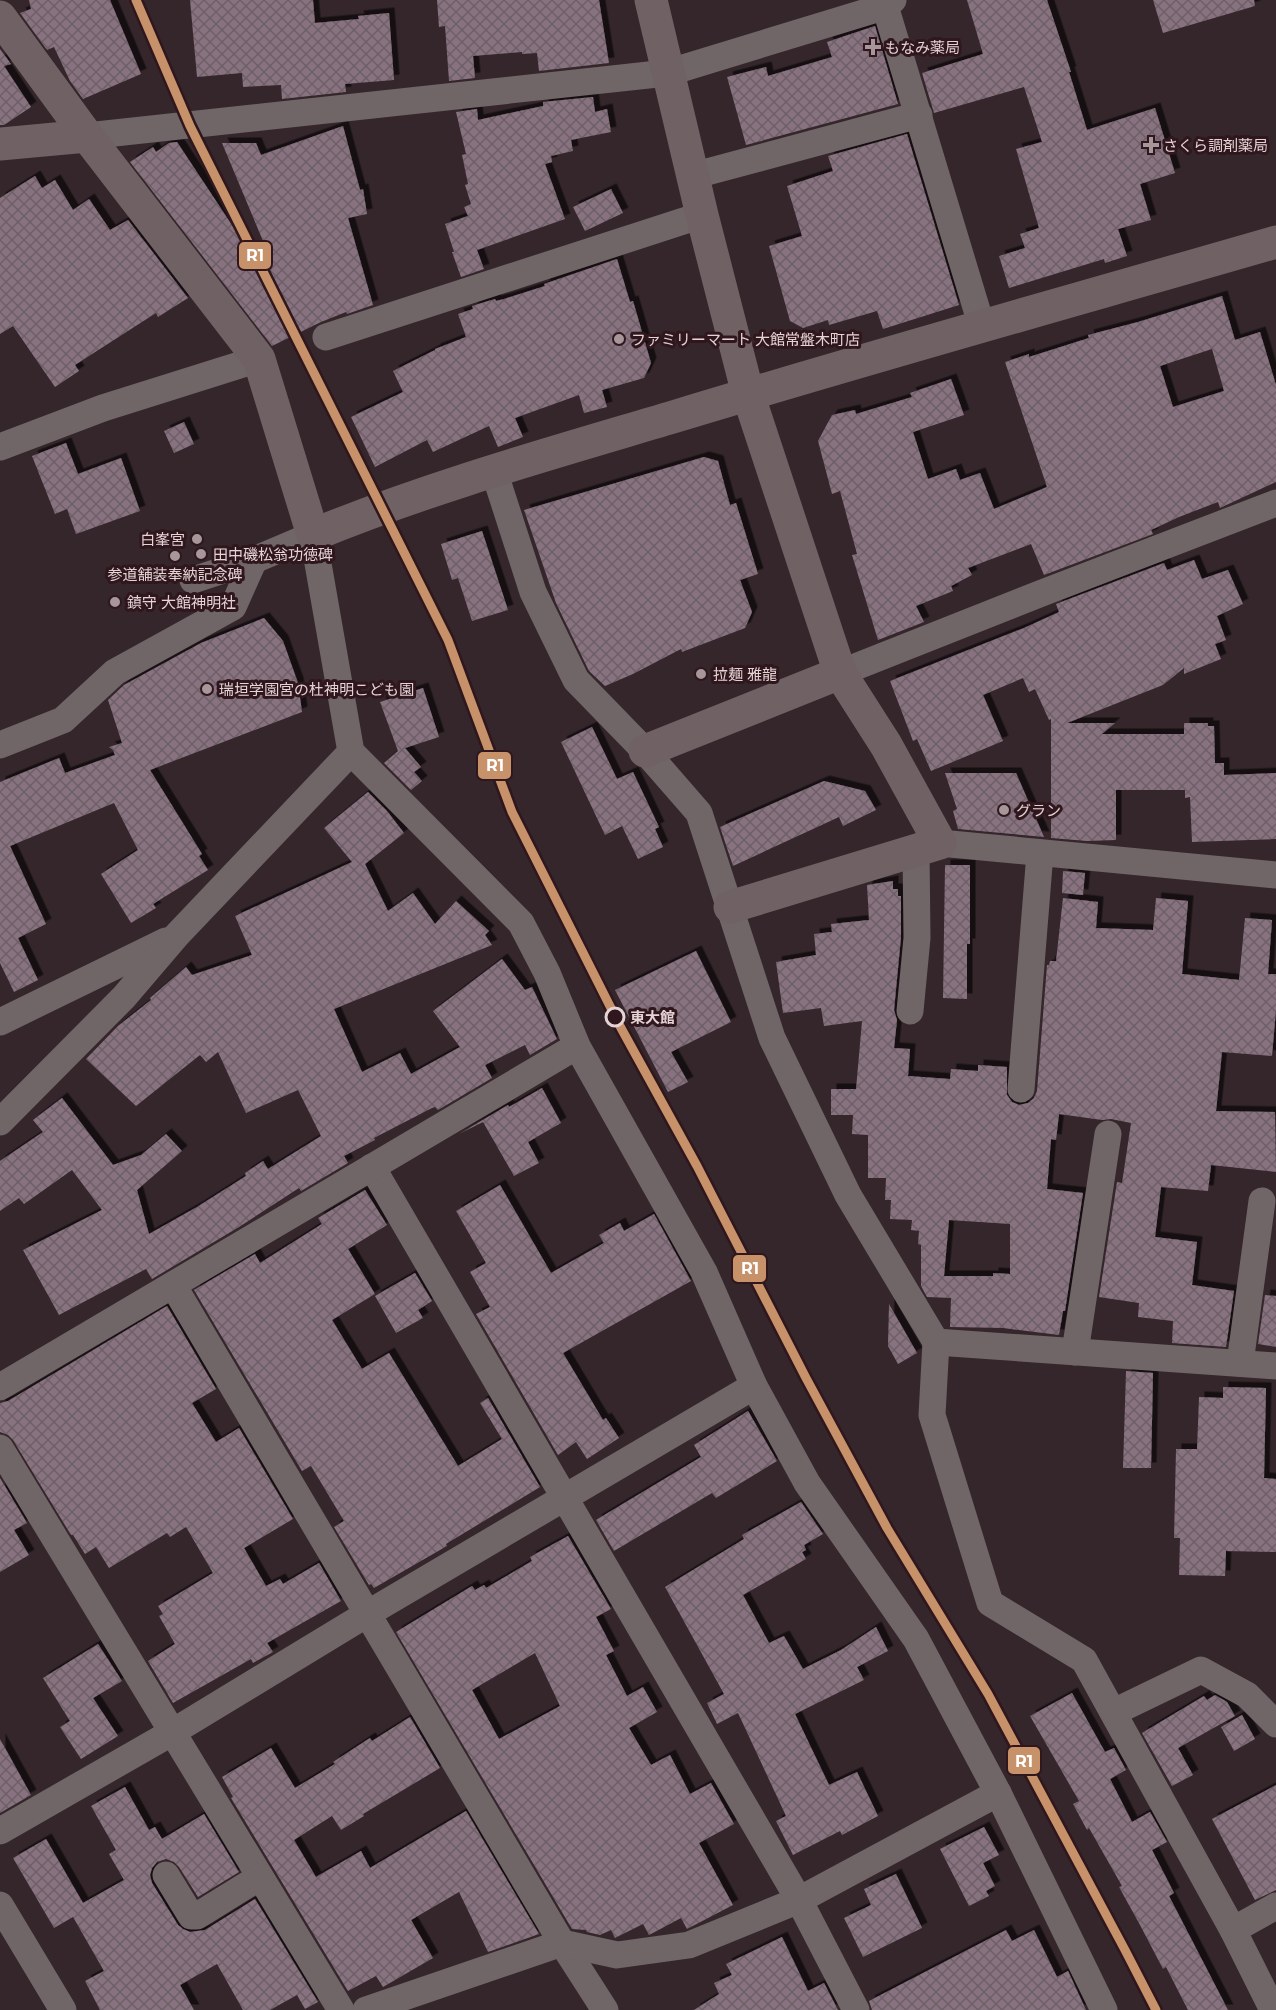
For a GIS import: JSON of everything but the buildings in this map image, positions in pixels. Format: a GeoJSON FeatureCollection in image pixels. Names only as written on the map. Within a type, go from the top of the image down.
{"type":"FeatureCollection","features":[{"type":"Feature","properties":{"kind":"street"},"geometry":{"type":"LineString","coordinates":[[651,0],[692,177],[748,394],[840,673],[886,745],[928,847],[910,1011]]}},
{"type":"Feature","properties":{"kind":"street"},"geometry":{"type":"LineString","coordinates":[[0,144],[667,73],[889,3],[918,115],[982,327]]}},
{"type":"Feature","properties":{"kind":"street"},"geometry":{"type":"LineString","coordinates":[[0,18],[87,136],[259,359],[313,535],[351,752],[521,923],[547,972],[578,1046],[704,1272],[754,1386],[807,1483],[916,1639],[998,1793],[1104,2010]]}},
{"type":"Feature","properties":{"kind":"street"},"geometry":{"type":"LineString","coordinates":[[692,177],[918,115]]}},
{"type":"Feature","properties":{"kind":"street"},"geometry":{"type":"LineString","coordinates":[[326,337],[702,215]]}},
{"type":"Feature","properties":{"kind":"street"},"geometry":{"type":"LineString","coordinates":[[193,580],[254,560],[381,507],[494,471],[748,394],[1276,242]]}},
{"type":"Feature","properties":{"kind":"street"},"geometry":{"type":"LineString","coordinates":[[0,447],[104,408],[259,359]]}},
{"type":"Feature","properties":{"kind":"street"},"geometry":{"type":"LineString","coordinates":[[494,471],[533,592],[576,680],[645,751],[699,813],[772,1038],[848,1195],[936,1342],[932,1415],[990,1603],[1084,1660],[1233,1930],[1273,2010]]}},
{"type":"Feature","properties":{"kind":"street"},"geometry":{"type":"LineString","coordinates":[[645,751],[1276,503]]}},
{"type":"Feature","properties":{"kind":"street"},"geometry":{"type":"LineString","coordinates":[[0,745],[63,720],[115,672],[233,607],[254,560]]}},
{"type":"Feature","properties":{"kind":"street"},"geometry":{"type":"LineString","coordinates":[[0,1122],[124,997],[177,935],[351,752]]}},
{"type":"Feature","properties":{"kind":"street"},"geometry":{"type":"LineString","coordinates":[[730,907],[928,847],[1040,853],[1276,875]]}},
{"type":"Feature","properties":{"kind":"street"},"geometry":{"type":"LineString","coordinates":[[1021,1089],[1040,853]]}},
{"type":"Feature","properties":{"kind":"street"},"geometry":{"type":"LineString","coordinates":[[0,1022],[177,935]]}},
{"type":"Feature","properties":{"kind":"street"},"geometry":{"type":"LineString","coordinates":[[0,1388],[578,1046]]}},
{"type":"Feature","properties":{"kind":"street"},"geometry":{"type":"LineString","coordinates":[[1076,1352],[1108,1134]]}},
{"type":"Feature","properties":{"kind":"street"},"geometry":{"type":"LineString","coordinates":[[372,1167],[799,1900],[856,2010]]}},
{"type":"Feature","properties":{"kind":"street"},"geometry":{"type":"LineString","coordinates":[[1240,1364],[1262,1201]]}},
{"type":"Feature","properties":{"kind":"street"},"geometry":{"type":"LineString","coordinates":[[172,1285],[604,2010]]}},
{"type":"Feature","properties":{"kind":"street"},"geometry":{"type":"LineString","coordinates":[[936,1342],[1276,1366]]}},
{"type":"Feature","properties":{"kind":"street"},"geometry":{"type":"LineString","coordinates":[[0,1831],[754,1386]]}},
{"type":"Feature","properties":{"kind":"street"},"geometry":{"type":"LineString","coordinates":[[0,1448],[341,2010]]}},
{"type":"Feature","properties":{"kind":"street"},"geometry":{"type":"LineString","coordinates":[[1114,1712],[1201,1670],[1247,1695],[1276,1724]]}},
{"type":"Feature","properties":{"kind":"street"},"geometry":{"type":"LineString","coordinates":[[366,2010],[562,1943],[617,1955],[689,1945],[799,1900],[998,1793]]}},
{"type":"Feature","properties":{"kind":"street"},"geometry":{"type":"LineString","coordinates":[[166,1875],[191,1916],[197,1916],[260,1878]]}},
{"type":"Feature","properties":{"kind":"street"},"geometry":{"type":"LineString","coordinates":[[0,1905],[63,2010]]}},
{"type":"Feature","properties":{"kind":"street"},"geometry":{"type":"LineString","coordinates":[[1233,1930],[1276,1906]]}},
{"type":"Feature","properties":{"kind":"transit line","name":"R1"},"geometry":{"type":"LineString","coordinates":[[136,0],[190,126],[448,640],[512,812],[621,1028],[697,1166],[806,1378],[887,1528],[988,1694],[1156,2010]]}},
{"type":"Feature","properties":{"kind":"place","name":"もなみ薬局"},"geometry":{"type":"Point","coordinates":[873,47]}},
{"type":"Feature","properties":{"kind":"place","name":"さくら調剤薬局"},"geometry":{"type":"Point","coordinates":[1151,145]}},
{"type":"Feature","properties":{"kind":"place","name":"ファミリーマート 大館常盤木町店"},"geometry":{"type":"Point","coordinates":[619,339]}},
{"type":"Feature","properties":{"kind":"place","name":"白峯宮"},"geometry":{"type":"Point","coordinates":[197,539]}},
{"type":"Feature","properties":{"kind":"place","name":"田中磯松翁功徳碑"},"geometry":{"type":"Point","coordinates":[201,554]}},
{"type":"Feature","properties":{"kind":"place","name":"参道舗装奉納記念碑"},"geometry":{"type":"Point","coordinates":[175,556]}},
{"type":"Feature","properties":{"kind":"place","name":"鎮守 大館神明社"},"geometry":{"type":"Point","coordinates":[115,602]}},
{"type":"Feature","properties":{"kind":"place","name":"拉麺 雅龍"},"geometry":{"type":"Point","coordinates":[701,674]}},
{"type":"Feature","properties":{"kind":"place","name":"瑞垣学園宮の杜神明こども園"},"geometry":{"type":"Point","coordinates":[207,689]}},
{"type":"Feature","properties":{"kind":"place","name":"グラン"},"geometry":{"type":"Point","coordinates":[1004,810]}},
{"type":"Feature","properties":{"kind":"place","name":"東大館"},"geometry":{"type":"Point","coordinates":[615,1017]}}]}
